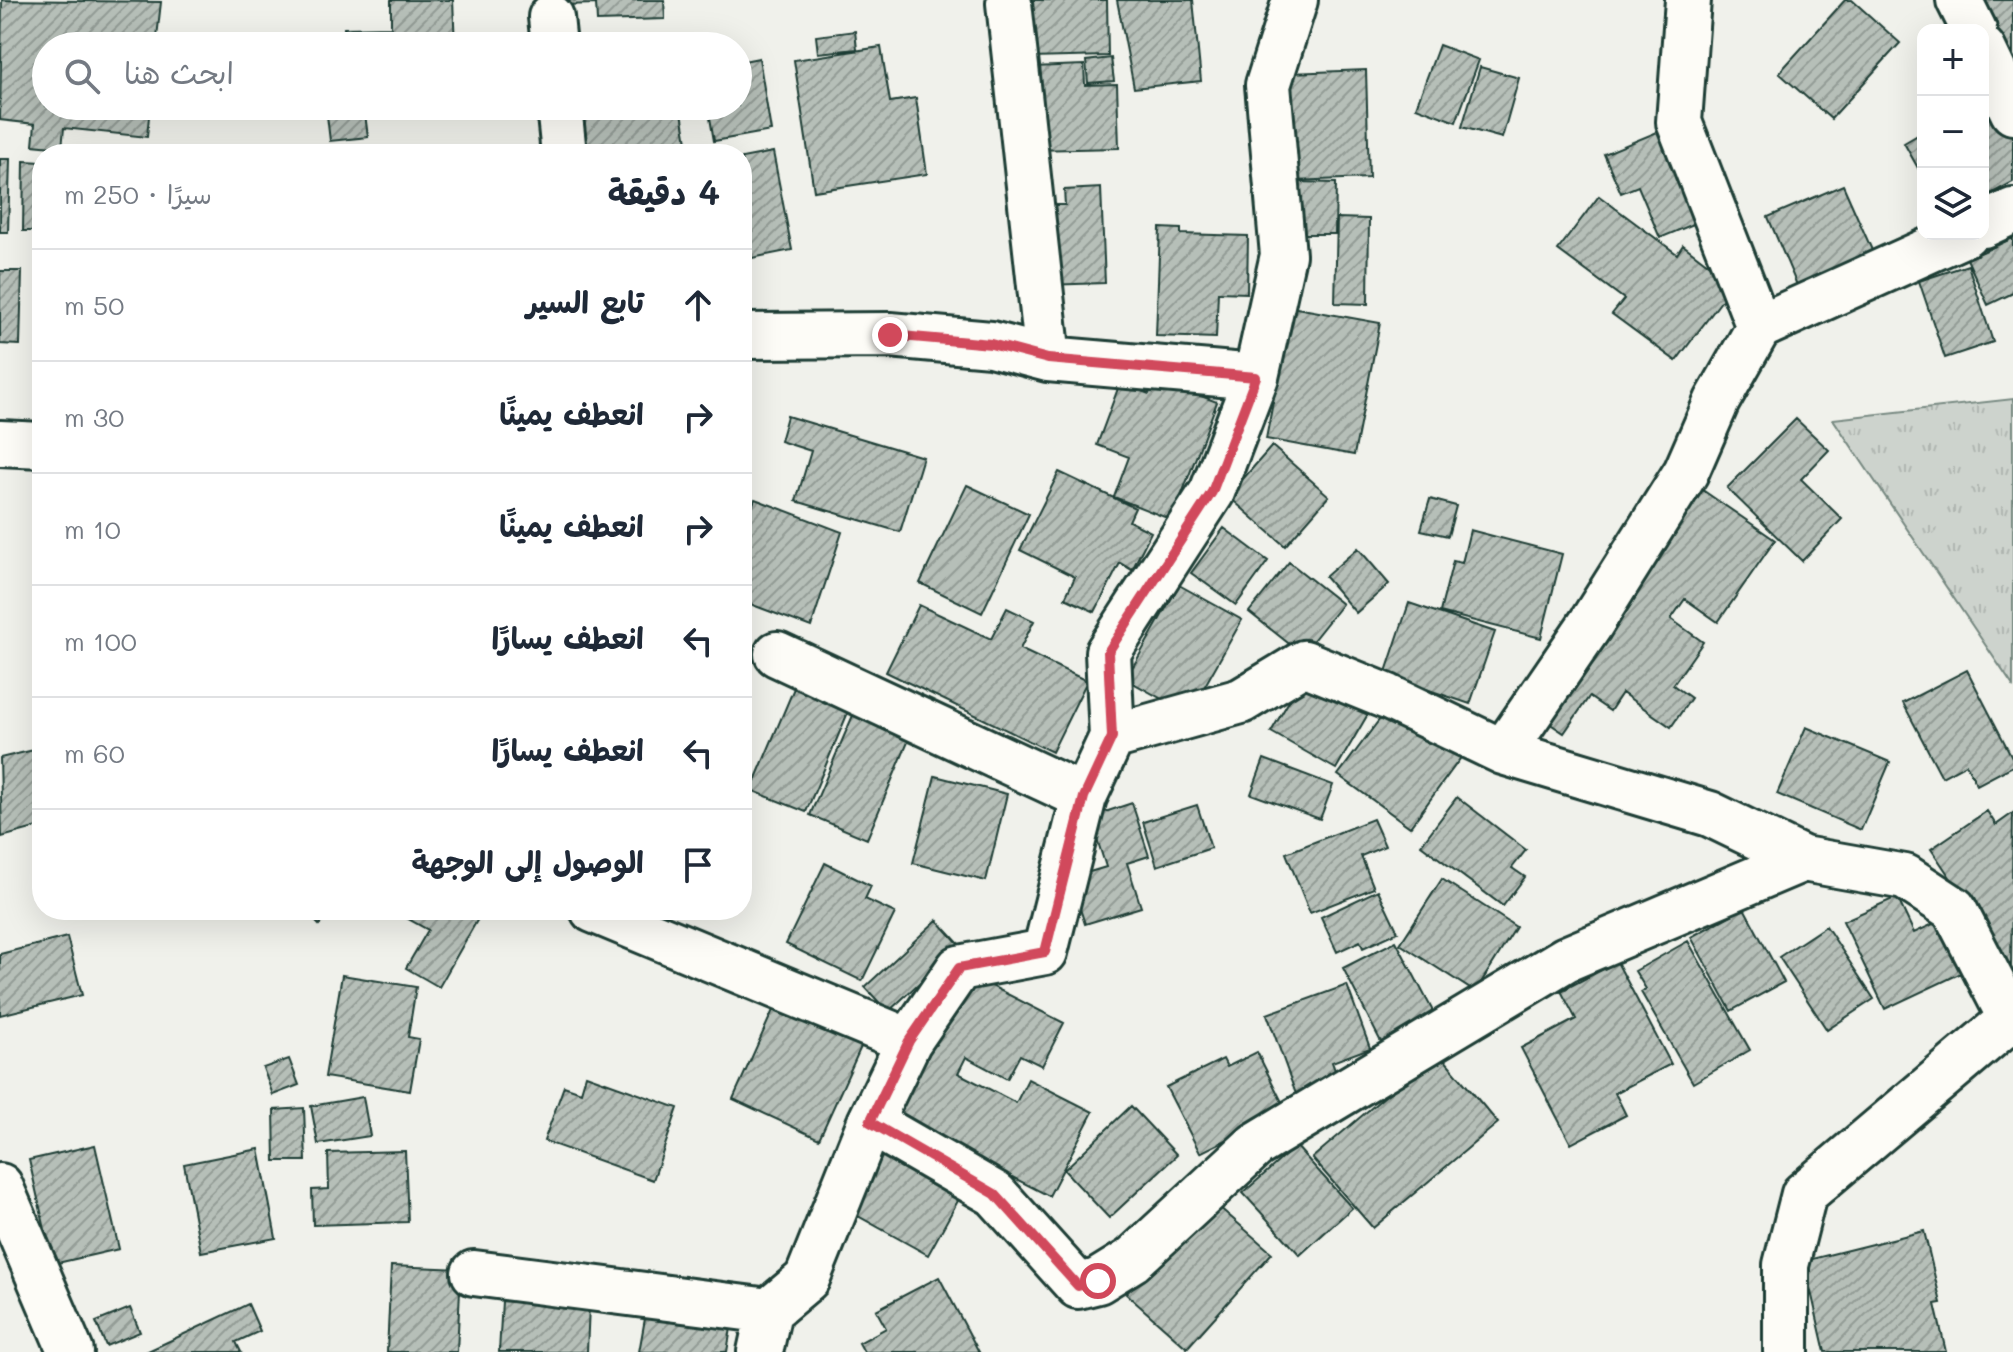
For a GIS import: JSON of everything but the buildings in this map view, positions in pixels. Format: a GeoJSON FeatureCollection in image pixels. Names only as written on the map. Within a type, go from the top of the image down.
{"type":"FeatureCollection","features":[{"type":"Feature","properties":{"kind":"street"},"geometry":{"type":"LineString","coordinates":[[474,1273],[765,1332],[807,1279],[870,1122],[909,1041],[959,968],[1045,952],[1084,797],[1112,737],[1108,652],[1212,492],[1256,377],[1283,255],[1268,85],[1295,0]]}},
{"type":"Feature","properties":{"kind":"street"},"geometry":{"type":"LineString","coordinates":[[1688,0],[1679,122],[1759,327]]}},
{"type":"Feature","properties":{"kind":"street"},"geometry":{"type":"LineString","coordinates":[[1959,0],[1971,24]]}},
{"type":"Feature","properties":{"kind":"street"},"geometry":{"type":"LineString","coordinates":[[1009,3],[1048,359]]}},
{"type":"Feature","properties":{"kind":"street"},"geometry":{"type":"LineString","coordinates":[[1989,62],[2013,112]]}},
{"type":"Feature","properties":{"kind":"street"},"geometry":{"type":"LineString","coordinates":[[560,120],[563,144]]}},
{"type":"Feature","properties":{"kind":"street"},"geometry":{"type":"LineString","coordinates":[[1989,222],[2013,211]]}},
{"type":"Feature","properties":{"kind":"street"},"geometry":{"type":"LineString","coordinates":[[1503,752],[1590,625],[1686,472],[1717,401],[1759,327],[1952,240]]}},
{"type":"Feature","properties":{"kind":"street"},"geometry":{"type":"LineString","coordinates":[[752,336],[890,335],[991,344],[1048,359],[1256,377]]}},
{"type":"Feature","properties":{"kind":"street"},"geometry":{"type":"LineString","coordinates":[[0,443],[32,445]]}},
{"type":"Feature","properties":{"kind":"street"},"geometry":{"type":"LineString","coordinates":[[777,654],[1084,797]]}},
{"type":"Feature","properties":{"kind":"street"},"geometry":{"type":"LineString","coordinates":[[1112,737],[1241,701],[1304,663],[1388,697],[1503,752],[1710,814],[1803,859],[1905,877],[1954,909],[2012,1019],[1804,1194],[1786,1265],[1786,1352]]}},
{"type":"Feature","properties":{"kind":"street"},"geometry":{"type":"LineString","coordinates":[[870,1122],[995,1194],[1078,1286],[1098,1281],[1132,1260],[1256,1145],[1566,959],[1803,859]]}},
{"type":"Feature","properties":{"kind":"street"},"geometry":{"type":"LineString","coordinates":[[617,920],[909,1041]]}},
{"type":"Feature","properties":{"kind":"street"},"geometry":{"type":"LineString","coordinates":[[0,1186],[71,1352]]}},
{"type":"Feature","properties":{"kind":"green space"},"geometry":{"type":"Polygon","coordinates":[[[2013,399],[2013,686],[1833,419],[2013,399]]]}},
{"type":"Feature","properties":{"kind":"route"},"geometry":{"type":"LineString","coordinates":[[890,335],[991,344],[1048,359],[1256,377],[1212,492],[1108,652],[1112,737],[1084,797],[1045,952],[959,968],[909,1041],[870,1122],[995,1194],[1078,1286],[1098,1281]]}}]}
